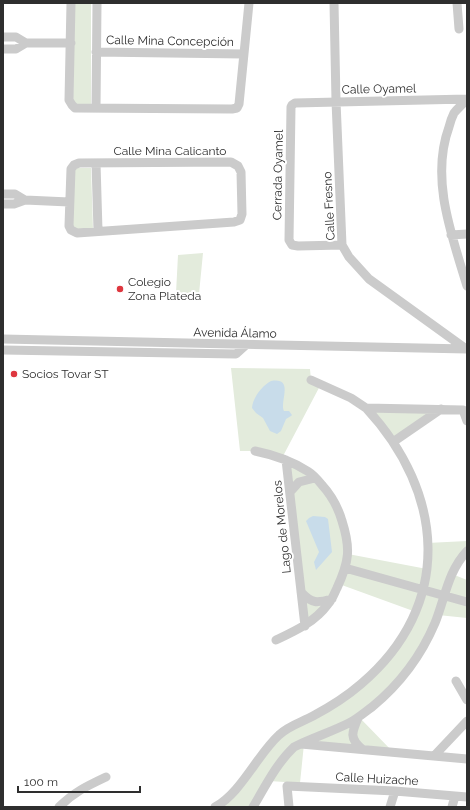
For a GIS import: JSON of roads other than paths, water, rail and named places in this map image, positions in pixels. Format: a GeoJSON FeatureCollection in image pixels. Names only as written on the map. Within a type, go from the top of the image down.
{"type":"FeatureCollection","features":[{"type":"Feature","properties":{"kind":"street","name":"Calle Mina Concepción"},"geometry":{"type":"LineString","coordinates":[[71,3],[69,100],[75,108],[232,109],[237,108],[239,104],[249,3]]}},
{"type":"Feature","properties":{"kind":"street","name":"Calle Mina Concepción"},"geometry":{"type":"LineString","coordinates":[[96,108],[97,3]]}},
{"type":"Feature","properties":{"kind":"street","name":"Calle Fresno"},"geometry":{"type":"LineString","coordinates":[[334,3],[336,101],[342,245],[349,257],[369,279],[466,349]]}},
{"type":"Feature","properties":{"kind":"street"},"geometry":{"type":"LineString","coordinates":[[457,3],[459,29]]}},
{"type":"Feature","properties":{"kind":"street"},"geometry":{"type":"LineString","coordinates":[[3,37],[16,37],[26,43],[71,43]]}},
{"type":"Feature","properties":{"kind":"street"},"geometry":{"type":"LineString","coordinates":[[3,49],[16,49],[26,43]]}},
{"type":"Feature","properties":{"kind":"street","name":"Calle Mina Concepción"},"geometry":{"type":"LineString","coordinates":[[96,52],[243,54]]}},
{"type":"Feature","properties":{"kind":"street"},"geometry":{"type":"LineString","coordinates":[[467,99],[454,114],[446,134],[442,155],[442,188],[451,235],[467,286]]}},
{"type":"Feature","properties":{"kind":"street","name":"Calle Oyamel"},"geometry":{"type":"LineString","coordinates":[[292,104],[336,101],[467,99]]}},
{"type":"Feature","properties":{"kind":"street","name":"Cerrada Oyamel"},"geometry":{"type":"LineString","coordinates":[[292,104],[289,240],[292,245],[298,246],[342,245]]}},
{"type":"Feature","properties":{"kind":"street","name":"Calle Mina Calicanto"},"geometry":{"type":"LineString","coordinates":[[231,162],[238,166],[241,172],[242,214],[240,220],[234,222],[77,233],[71,230],[69,226],[71,169],[74,165],[79,163],[96,163],[231,162]]}},
{"type":"Feature","properties":{"kind":"street","name":"Calle Mina Calicanto"},"geometry":{"type":"LineString","coordinates":[[96,163],[98,231]]}},
{"type":"Feature","properties":{"kind":"street"},"geometry":{"type":"LineString","coordinates":[[3,194],[15,194],[25,200]]}},
{"type":"Feature","properties":{"kind":"street"},"geometry":{"type":"LineString","coordinates":[[3,204],[14,204],[25,200],[69,202]]}},
{"type":"Feature","properties":{"kind":"street"},"geometry":{"type":"LineString","coordinates":[[451,235],[467,234]]}},
{"type":"Feature","properties":{"kind":"street","name":"Avenida Álamo"},"geometry":{"type":"LineString","coordinates":[[3,339],[466,349]]}},
{"type":"Feature","properties":{"kind":"street"},"geometry":{"type":"LineString","coordinates":[[3,350],[236,354],[246,345]]}},
{"type":"Feature","properties":{"kind":"street"},"geometry":{"type":"LineString","coordinates":[[215,807],[230,794],[279,735],[289,727],[313,716],[344,698],[376,670],[388,657],[410,625],[424,591],[427,577],[428,557],[426,528],[420,496],[409,469],[380,423],[366,408],[351,398],[311,380]]}},
{"type":"Feature","properties":{"kind":"street"},"geometry":{"type":"LineString","coordinates":[[366,408],[463,410],[467,421]]}},
{"type":"Feature","properties":{"kind":"street"},"geometry":{"type":"LineString","coordinates":[[393,442],[441,409]]}},
{"type":"Feature","properties":{"kind":"street"},"geometry":{"type":"LineString","coordinates":[[255,451],[286,460],[310,473],[327,490],[335,501],[347,538],[348,556],[344,573],[329,604],[318,616],[305,626],[276,640]]}},
{"type":"Feature","properties":{"kind":"street","name":"Lago de Morelos"},"geometry":{"type":"LineString","coordinates":[[286,460],[305,626]]}},
{"type":"Feature","properties":{"kind":"street"},"geometry":{"type":"LineString","coordinates":[[290,492],[299,482],[315,478]]}},
{"type":"Feature","properties":{"kind":"street"},"geometry":{"type":"LineString","coordinates":[[253,807],[286,754],[294,747],[309,739],[351,722],[383,698],[396,686],[409,670],[432,628],[450,576],[467,551]]}},
{"type":"Feature","properties":{"kind":"street"},"geometry":{"type":"LineString","coordinates":[[345,568],[444,597],[467,602]]}},
{"type":"Feature","properties":{"kind":"street"},"geometry":{"type":"LineString","coordinates":[[301,592],[308,600],[315,602],[332,599]]}},
{"type":"Feature","properties":{"kind":"street"},"geometry":{"type":"LineString","coordinates":[[456,681],[467,700]]}},
{"type":"Feature","properties":{"kind":"street"},"geometry":{"type":"LineString","coordinates":[[359,717],[352,735],[355,743],[362,749]]}},
{"type":"Feature","properties":{"kind":"street"},"geometry":{"type":"LineString","coordinates":[[434,756],[467,721]]}},
{"type":"Feature","properties":{"kind":"street"},"geometry":{"type":"LineString","coordinates":[[300,744],[467,759]]}},
{"type":"Feature","properties":{"kind":"street"},"geometry":{"type":"LineString","coordinates":[[59,807],[70,796],[85,786],[106,777]]}},
{"type":"Feature","properties":{"kind":"street","name":"Calle Huizache"},"geometry":{"type":"LineString","coordinates":[[289,807],[287,786],[395,791],[467,797]]}},
{"type":"Feature","properties":{"kind":"street"},"geometry":{"type":"LineString","coordinates":[[390,807],[395,791]]}},
{"type":"Feature","properties":{"kind":"street"},"geometry":{"type":"LineString","coordinates":[[452,807],[455,796]]}},
{"type":"Feature","properties":{"kind":"water"},"geometry":{"type":"Polygon","coordinates":[[[271,381],[278,381],[284,386],[284,411],[289,411],[292,415],[286,419],[281,431],[277,434],[270,431],[263,418],[252,408],[258,392],[271,381]]]}},
{"type":"Feature","properties":{"kind":"water"},"geometry":{"type":"Polygon","coordinates":[[[313,516],[325,517],[328,519],[332,552],[316,570],[314,562],[319,552],[306,521],[313,516]]]}},
{"type":"Feature","properties":{"kind":"place","name":"Colegio Zona Plateda"},"geometry":{"type":"Point","coordinates":[120,289]}},
{"type":"Feature","properties":{"kind":"place","name":"Socios Tovar ST"},"geometry":{"type":"Point","coordinates":[14,374]}}]}
